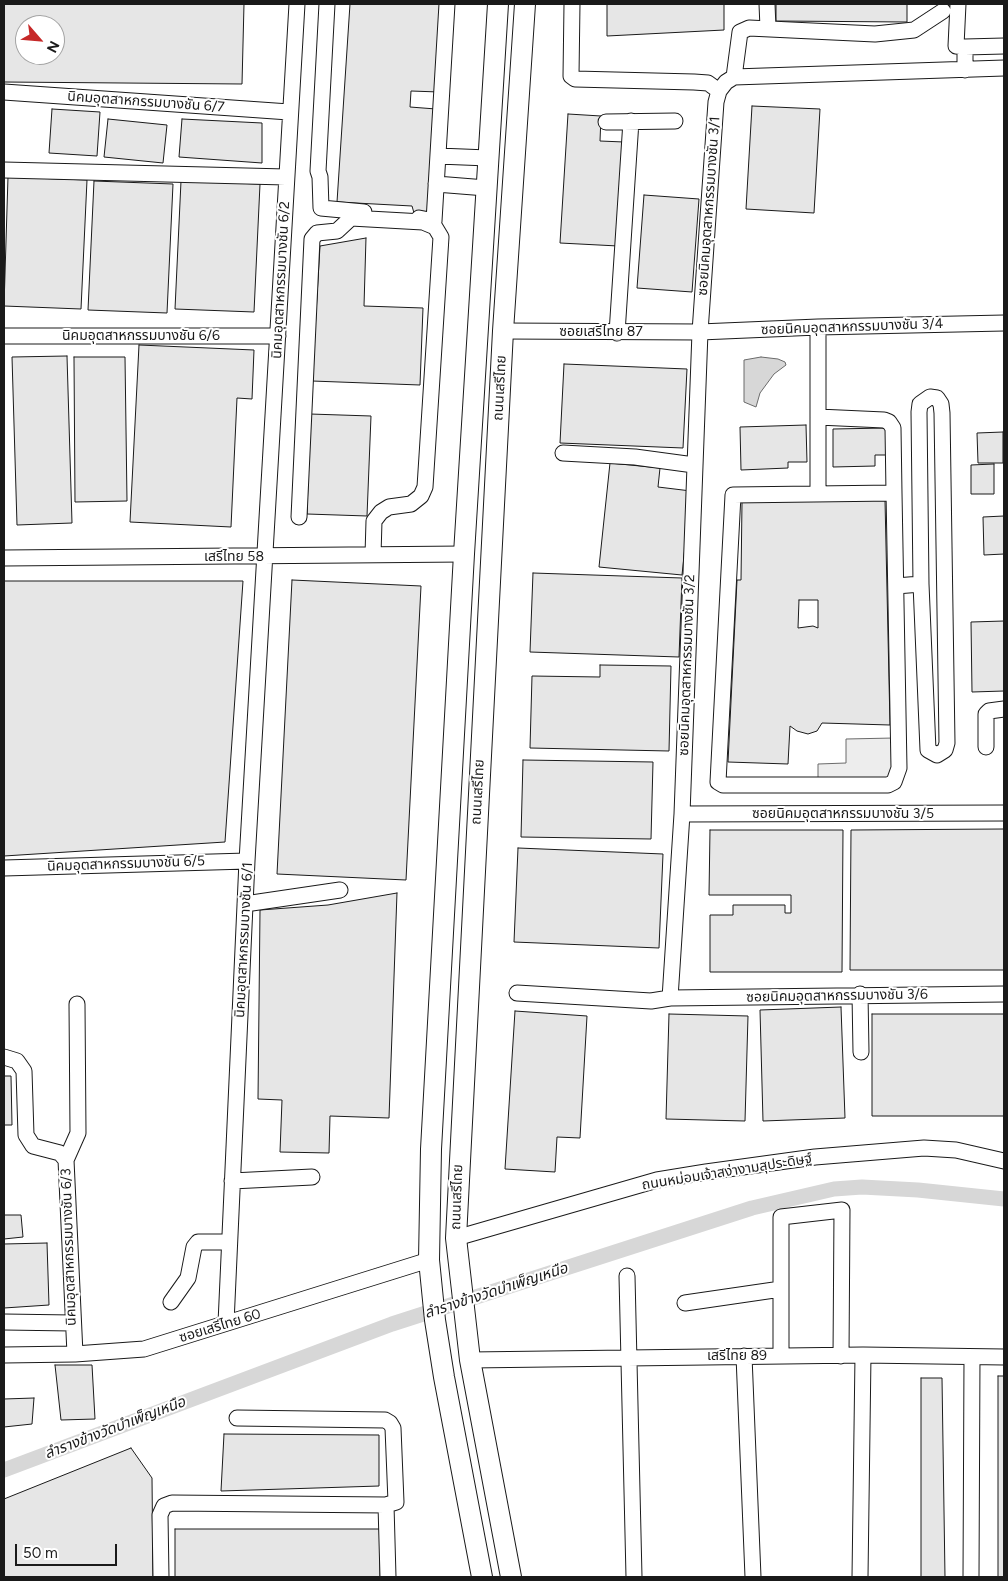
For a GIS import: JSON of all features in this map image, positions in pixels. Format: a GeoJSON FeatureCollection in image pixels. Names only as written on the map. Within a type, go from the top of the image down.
{"type":"FeatureCollection","features":[{"type":"Feature","properties":{"kind":"main road","name":"ถนนเสรีไทย"},"geometry":{"type":"LineString","coordinates":[[482,1577],[434,1311],[429,1260],[431,1149],[464,554],[498,4]]}},
{"type":"Feature","properties":{"kind":"main road","name":"ถนนเสรีไทย"},"geometry":{"type":"LineString","coordinates":[[511,1577],[470,1360],[456,1238],[503,331],[525,4]]}},
{"type":"Feature","properties":{"kind":"main road"},"geometry":{"type":"LineString","coordinates":[[479,332],[503,331]]}},
{"type":"Feature","properties":{"kind":"street","name":"นิคมอุตสาหกรรมบางชัน 6/2"},"geometry":{"type":"LineString","coordinates":[[265,557],[289,112],[297,4]]}},
{"type":"Feature","properties":{"kind":"street"},"geometry":{"type":"LineString","coordinates":[[327,4],[318,171],[320,176],[321,208],[434,221],[447,4]]}},
{"type":"Feature","properties":{"kind":"street"},"geometry":{"type":"LineString","coordinates":[[572,4],[571,76],[575,79],[726,83],[1004,68]]}},
{"type":"Feature","properties":{"kind":"street"},"geometry":{"type":"LineString","coordinates":[[767,4],[768,28],[875,34],[914,30],[943,11]]}},
{"type":"Feature","properties":{"kind":"street"},"geometry":{"type":"LineString","coordinates":[[958,4],[956,46],[1004,46]]}},
{"type":"Feature","properties":{"kind":"street","name":"ซอยนิคมอุตสาหกรรมบางชัน 3/1"},"geometry":{"type":"LineString","coordinates":[[700,332],[716,102],[726,83],[740,32],[749,28],[768,28]]}},
{"type":"Feature","properties":{"kind":"street"},"geometry":{"type":"LineString","coordinates":[[965,47],[965,70]]}},
{"type":"Feature","properties":{"kind":"street","name":"นิคมอุตสาหกรรมบางชัน 6/7"},"geometry":{"type":"LineString","coordinates":[[4,92],[289,112]]}},
{"type":"Feature","properties":{"kind":"street"},"geometry":{"type":"LineString","coordinates":[[617,333],[631,121]]}},
{"type":"Feature","properties":{"kind":"street"},"geometry":{"type":"LineString","coordinates":[[606,122],[675,121]]}},
{"type":"Feature","properties":{"kind":"street"},"geometry":{"type":"LineString","coordinates":[[438,156],[488,158]]}},
{"type":"Feature","properties":{"kind":"street"},"geometry":{"type":"LineString","coordinates":[[4,170],[286,177]]}},
{"type":"Feature","properties":{"kind":"street"},"geometry":{"type":"LineString","coordinates":[[436,184],[486,188]]}},
{"type":"Feature","properties":{"kind":"street"},"geometry":{"type":"LineString","coordinates":[[299,517],[312,239],[317,233],[337,231],[351,218],[423,222],[435,227],[441,237],[425,487],[421,496],[411,504],[389,507],[381,512],[374,521],[373,555]]}},
{"type":"Feature","properties":{"kind":"street","name":"ซอยนิคมอุตสาหกรรมบางชัน 3/4"},"geometry":{"type":"LineString","coordinates":[[700,332],[818,327],[1004,323]]}},
{"type":"Feature","properties":{"kind":"street"},"geometry":{"type":"LineString","coordinates":[[818,327],[818,494]]}},
{"type":"Feature","properties":{"kind":"street","name":"ซอยเสรีไทย 87"},"geometry":{"type":"LineString","coordinates":[[503,331],[700,332]]}},
{"type":"Feature","properties":{"kind":"street","name":"ซอยนิคมอุตสาหกรรมบางชัน 3/2"},"geometry":{"type":"LineString","coordinates":[[670,998],[682,814],[700,332]]}},
{"type":"Feature","properties":{"kind":"street","name":"นิคมอุตสาหกรรมบางชัน 6/6"},"geometry":{"type":"LineString","coordinates":[[4,336],[278,336]]}},
{"type":"Feature","properties":{"kind":"street"},"geometry":{"type":"LineString","coordinates":[[930,397],[937,398],[941,404],[945,610],[952,621],[954,633],[955,695],[953,702],[946,708],[946,750],[937,755],[932,754],[928,750],[921,584],[919,412],[920,404],[930,397]]}},
{"type":"Feature","properties":{"kind":"street"},"geometry":{"type":"LineString","coordinates":[[818,417],[884,420],[889,422],[893,428],[899,768],[894,782],[888,785],[728,786],[718,782],[733,495],[894,493]]}},
{"type":"Feature","properties":{"kind":"street"},"geometry":{"type":"LineString","coordinates":[[563,453],[635,456],[694,465]]}},
{"type":"Feature","properties":{"kind":"street","name":"เสรีไทย 58"},"geometry":{"type":"LineString","coordinates":[[4,558],[464,554]]}},
{"type":"Feature","properties":{"kind":"street","name":"นิคมอุตสาหกรรมบางชัน 6/1"},"geometry":{"type":"LineString","coordinates":[[226,1323],[247,861],[265,557]]}},
{"type":"Feature","properties":{"kind":"street"},"geometry":{"type":"LineString","coordinates":[[896,586],[921,584]]}},
{"type":"Feature","properties":{"kind":"street"},"geometry":{"type":"LineString","coordinates":[[986,747],[986,714],[989,711],[1004,709]]}},
{"type":"Feature","properties":{"kind":"street","name":"ซอยนิคมอุตสาหกรรมบางชัน 3/5"},"geometry":{"type":"LineString","coordinates":[[682,814],[1004,814]]}},
{"type":"Feature","properties":{"kind":"street","name":"นิคมอุตสาหกรรมบางชัน 6/5"},"geometry":{"type":"LineString","coordinates":[[4,868],[247,861]]}},
{"type":"Feature","properties":{"kind":"street"},"geometry":{"type":"LineString","coordinates":[[245,904],[340,890]]}},
{"type":"Feature","properties":{"kind":"street","name":"ซอยนิคมอุตสาหกรรมบางชัน 3/6"},"geometry":{"type":"LineString","coordinates":[[517,993],[651,1001],[670,998],[860,994],[1004,994]]}},
{"type":"Feature","properties":{"kind":"street"},"geometry":{"type":"LineString","coordinates":[[860,994],[861,1052]]}},
{"type":"Feature","properties":{"kind":"street"},"geometry":{"type":"LineString","coordinates":[[66,1160],[78,1132],[77,1004]]}},
{"type":"Feature","properties":{"kind":"street","name":"นิคมอุตสาหกรรมบางชัน 6/3"},"geometry":{"type":"LineString","coordinates":[[4,1057],[17,1060],[24,1071],[26,1135],[33,1146],[60,1152],[66,1160],[72,1322],[75,1354]]}},
{"type":"Feature","properties":{"kind":"street","name":"ถนนหม่อมเจ้าสง่างามสุประดิษฐ์"},"geometry":{"type":"LineString","coordinates":[[456,1238],[657,1180],[706,1172],[815,1157],[924,1148],[956,1150],[1004,1161]]}},
{"type":"Feature","properties":{"kind":"street"},"geometry":{"type":"LineString","coordinates":[[232,1181],[312,1177]]}},
{"type":"Feature","properties":{"kind":"street"},"geometry":{"type":"LineString","coordinates":[[781,1356],[780,1217],[842,1210],[840,1356]]}},
{"type":"Feature","properties":{"kind":"street"},"geometry":{"type":"LineString","coordinates":[[171,1302],[188,1278],[194,1247],[198,1242],[229,1242]]}},
{"type":"Feature","properties":{"kind":"street","name":"ซอยเสรีไทย 60"},"geometry":{"type":"LineString","coordinates":[[4,1355],[75,1354],[144,1349],[429,1260]]}},
{"type":"Feature","properties":{"kind":"street"},"geometry":{"type":"LineString","coordinates":[[627,1276],[634,1577]]}},
{"type":"Feature","properties":{"kind":"street"},"geometry":{"type":"LineString","coordinates":[[685,1303],[780,1288]]}},
{"type":"Feature","properties":{"kind":"street"},"geometry":{"type":"LineString","coordinates":[[4,1322],[72,1322]]}},
{"type":"Feature","properties":{"kind":"street"},"geometry":{"type":"LineString","coordinates":[[860,1577],[863,1354]]}},
{"type":"Feature","properties":{"kind":"street","name":"เสรีไทย 89"},"geometry":{"type":"LineString","coordinates":[[470,1360],[840,1356],[863,1354],[1004,1356]]}},
{"type":"Feature","properties":{"kind":"street"},"geometry":{"type":"LineString","coordinates":[[744,1356],[753,1577]]}},
{"type":"Feature","properties":{"kind":"street"},"geometry":{"type":"LineString","coordinates":[[971,1577],[972,1357]]}},
{"type":"Feature","properties":{"kind":"street"},"geometry":{"type":"LineString","coordinates":[[161,1577],[160,1515],[164,1506],[172,1504],[386,1505],[393,1504],[398,1499],[393,1428],[385,1420],[238,1418]]}},
{"type":"Feature","properties":{"kind":"street"},"geometry":{"type":"LineString","coordinates":[[386,1505],[388,1577]]}},
{"type":"Feature","properties":{"kind":"shaded area"},"geometry":{"type":"Polygon","coordinates":[[[761,357],[778,359],[785,362],[786,365],[774,374],[760,393],[756,407],[744,402],[744,360],[761,357]]]}},
{"type":"Feature","properties":{"kind":"shaded area"},"geometry":{"type":"Polygon","coordinates":[[[894,738],[894,780],[818,782],[818,764],[846,763],[846,739],[894,738]]]}},
{"type":"Feature","properties":{"kind":"building"},"geometry":{"type":"Polygon","coordinates":[[[4,4],[244,4],[242,84],[4,82],[4,4]]]}},
{"type":"Feature","properties":{"kind":"building"},"geometry":{"type":"Polygon","coordinates":[[[350,4],[445,4],[439,92],[411,91],[410,107],[436,109],[434,215],[414,213],[412,206],[337,202],[350,4]]]}},
{"type":"Feature","properties":{"kind":"building"},"geometry":{"type":"Polygon","coordinates":[[[607,4],[724,4],[724,30],[607,36],[607,4]]]}},
{"type":"Feature","properties":{"kind":"building"},"geometry":{"type":"Polygon","coordinates":[[[776,4],[907,4],[907,22],[776,21],[776,4]]]}},
{"type":"Feature","properties":{"kind":"building"},"geometry":{"type":"Polygon","coordinates":[[[752,106],[820,109],[814,213],[746,209],[752,106]]]}},
{"type":"Feature","properties":{"kind":"building"},"geometry":{"type":"Polygon","coordinates":[[[52,109],[100,112],[97,156],[49,153],[52,109]]]}},
{"type":"Feature","properties":{"kind":"building"},"geometry":{"type":"Polygon","coordinates":[[[568,114],[601,116],[600,141],[624,142],[618,246],[560,243],[568,114]]]}},
{"type":"Feature","properties":{"kind":"building"},"geometry":{"type":"Polygon","coordinates":[[[108,119],[167,125],[163,163],[104,157],[108,119]]]}},
{"type":"Feature","properties":{"kind":"building"},"geometry":{"type":"Polygon","coordinates":[[[182,119],[262,123],[262,163],[179,157],[182,119]]]}},
{"type":"Feature","properties":{"kind":"building"},"geometry":{"type":"Polygon","coordinates":[[[8,177],[87,180],[81,309],[4,306],[8,177]]]}},
{"type":"Feature","properties":{"kind":"building"},"geometry":{"type":"Polygon","coordinates":[[[94,181],[173,184],[167,313],[88,310],[94,181]]]}},
{"type":"Feature","properties":{"kind":"building"},"geometry":{"type":"Polygon","coordinates":[[[181,181],[260,184],[254,312],[175,309],[181,181]]]}},
{"type":"Feature","properties":{"kind":"building"},"geometry":{"type":"Polygon","coordinates":[[[644,195],[699,199],[692,292],[637,288],[644,195]]]}},
{"type":"Feature","properties":{"kind":"building"},"geometry":{"type":"Polygon","coordinates":[[[366,238],[364,306],[423,308],[420,385],[312,381],[320,246],[366,238]]]}},
{"type":"Feature","properties":{"kind":"building"},"geometry":{"type":"Polygon","coordinates":[[[139,345],[254,350],[252,399],[237,398],[231,527],[130,522],[139,345]]]}},
{"type":"Feature","properties":{"kind":"building"},"geometry":{"type":"Polygon","coordinates":[[[67,356],[72,523],[17,525],[12,357],[67,356]]]}},
{"type":"Feature","properties":{"kind":"building"},"geometry":{"type":"Polygon","coordinates":[[[74,357],[125,357],[127,501],[75,502],[74,357]]]}},
{"type":"Feature","properties":{"kind":"building"},"geometry":{"type":"Polygon","coordinates":[[[564,364],[687,369],[683,448],[560,443],[564,364]]]}},
{"type":"Feature","properties":{"kind":"building"},"geometry":{"type":"Polygon","coordinates":[[[310,414],[371,416],[367,516],[307,514],[310,414]]]}},
{"type":"Feature","properties":{"kind":"building"},"geometry":{"type":"Polygon","coordinates":[[[806,425],[807,462],[788,462],[788,468],[741,470],[740,427],[806,425]]]}},
{"type":"Feature","properties":{"kind":"building"},"geometry":{"type":"Polygon","coordinates":[[[886,428],[886,455],[875,455],[875,466],[833,467],[833,429],[886,428]]]}},
{"type":"Feature","properties":{"kind":"building"},"geometry":{"type":"Polygon","coordinates":[[[1003,432],[1003,463],[978,463],[977,433],[1003,432]]]}},
{"type":"Feature","properties":{"kind":"building"},"geometry":{"type":"Polygon","coordinates":[[[610,463],[660,468],[658,487],[691,491],[682,575],[599,567],[610,463]]]}},
{"type":"Feature","properties":{"kind":"building"},"geometry":{"type":"Polygon","coordinates":[[[994,464],[994,494],[971,494],[971,465],[994,464]]]}},
{"type":"Feature","properties":{"kind":"building"},"geometry":{"type":"Polygon","coordinates":[[[885,500],[890,725],[822,723],[817,731],[808,734],[797,731],[790,726],[788,764],[728,762],[737,580],[741,580],[742,502],[885,500]],[[799,600],[798,628],[813,626],[818,628],[818,600],[799,600]]]}},
{"type":"Feature","properties":{"kind":"building"},"geometry":{"type":"Polygon","coordinates":[[[1004,516],[1004,554],[984,555],[983,517],[1004,516]]]}},
{"type":"Feature","properties":{"kind":"building"},"geometry":{"type":"Polygon","coordinates":[[[533,573],[682,578],[679,657],[530,652],[533,573]]]}},
{"type":"Feature","properties":{"kind":"building"},"geometry":{"type":"Polygon","coordinates":[[[292,580],[421,586],[406,880],[277,874],[292,580]]]}},
{"type":"Feature","properties":{"kind":"building"},"geometry":{"type":"Polygon","coordinates":[[[4,581],[243,581],[225,842],[4,856],[4,581]]]}},
{"type":"Feature","properties":{"kind":"building"},"geometry":{"type":"Polygon","coordinates":[[[1004,621],[1004,691],[972,692],[971,622],[1004,621]]]}},
{"type":"Feature","properties":{"kind":"building"},"geometry":{"type":"Polygon","coordinates":[[[600,665],[671,666],[669,751],[530,748],[532,676],[600,677],[600,665]]]}},
{"type":"Feature","properties":{"kind":"building"},"geometry":{"type":"Polygon","coordinates":[[[523,760],[653,762],[651,839],[521,837],[523,760]]]}},
{"type":"Feature","properties":{"kind":"building"},"geometry":{"type":"Polygon","coordinates":[[[1004,829],[1004,970],[850,970],[851,830],[1004,829]]]}},
{"type":"Feature","properties":{"kind":"building"},"geometry":{"type":"Polygon","coordinates":[[[710,830],[843,830],[842,972],[710,972],[710,915],[733,915],[733,905],[785,905],[785,913],[791,913],[791,895],[709,895],[710,830]]]}},
{"type":"Feature","properties":{"kind":"building"},"geometry":{"type":"Polygon","coordinates":[[[518,848],[663,854],[659,948],[514,942],[518,848]]]}},
{"type":"Feature","properties":{"kind":"building"},"geometry":{"type":"Polygon","coordinates":[[[397,893],[389,1118],[330,1116],[329,1153],[280,1152],[282,1100],[258,1099],[260,910],[328,905],[397,893]]]}},
{"type":"Feature","properties":{"kind":"building"},"geometry":{"type":"Polygon","coordinates":[[[841,1007],[845,1118],[763,1121],[760,1010],[841,1007]]]}},
{"type":"Feature","properties":{"kind":"building"},"geometry":{"type":"Polygon","coordinates":[[[515,1011],[587,1016],[580,1138],[557,1137],[555,1172],[505,1169],[515,1011]]]}},
{"type":"Feature","properties":{"kind":"building"},"geometry":{"type":"Polygon","coordinates":[[[669,1014],[748,1016],[745,1121],[666,1119],[669,1014]]]}},
{"type":"Feature","properties":{"kind":"building"},"geometry":{"type":"Polygon","coordinates":[[[872,1014],[1004,1014],[1004,1116],[872,1116],[872,1014]]]}},
{"type":"Feature","properties":{"kind":"building"},"geometry":{"type":"Polygon","coordinates":[[[4,1076],[11,1076],[12,1125],[4,1125],[4,1076]]]}},
{"type":"Feature","properties":{"kind":"building"},"geometry":{"type":"Polygon","coordinates":[[[4,1215],[21,1215],[23,1237],[4,1239],[4,1215]]]}},
{"type":"Feature","properties":{"kind":"building"},"geometry":{"type":"Polygon","coordinates":[[[47,1243],[49,1305],[4,1308],[4,1244],[47,1243]]]}},
{"type":"Feature","properties":{"kind":"building"},"geometry":{"type":"Polygon","coordinates":[[[55,1365],[92,1365],[95,1419],[61,1420],[55,1365]]]}},
{"type":"Feature","properties":{"kind":"building"},"geometry":{"type":"Polygon","coordinates":[[[998,1376],[1004,1376],[1004,1577],[998,1577],[998,1376]]]}},
{"type":"Feature","properties":{"kind":"building"},"geometry":{"type":"Polygon","coordinates":[[[921,1378],[942,1378],[945,1577],[921,1577],[921,1378]]]}},
{"type":"Feature","properties":{"kind":"building"},"geometry":{"type":"Polygon","coordinates":[[[34,1398],[32,1424],[4,1427],[4,1399],[34,1398]]]}},
{"type":"Feature","properties":{"kind":"building"},"geometry":{"type":"Polygon","coordinates":[[[224,1434],[379,1435],[379,1486],[221,1491],[224,1434]]]}},
{"type":"Feature","properties":{"kind":"building"},"geometry":{"type":"Polygon","coordinates":[[[131,1448],[152,1478],[153,1577],[4,1577],[4,1499],[131,1448]]]}},
{"type":"Feature","properties":{"kind":"building"},"geometry":{"type":"Polygon","coordinates":[[[175,1529],[380,1529],[380,1577],[175,1577],[175,1529]]]}},
{"type":"Feature","properties":{"kind":"waterway","name":"ลำรางข้างวัดบำเพ็ญเหนือ"},"geometry":{"type":"LineString","coordinates":[[4,1470],[392,1324],[752,1208],[834,1189],[862,1187],[918,1190],[1004,1199]]}}]}
